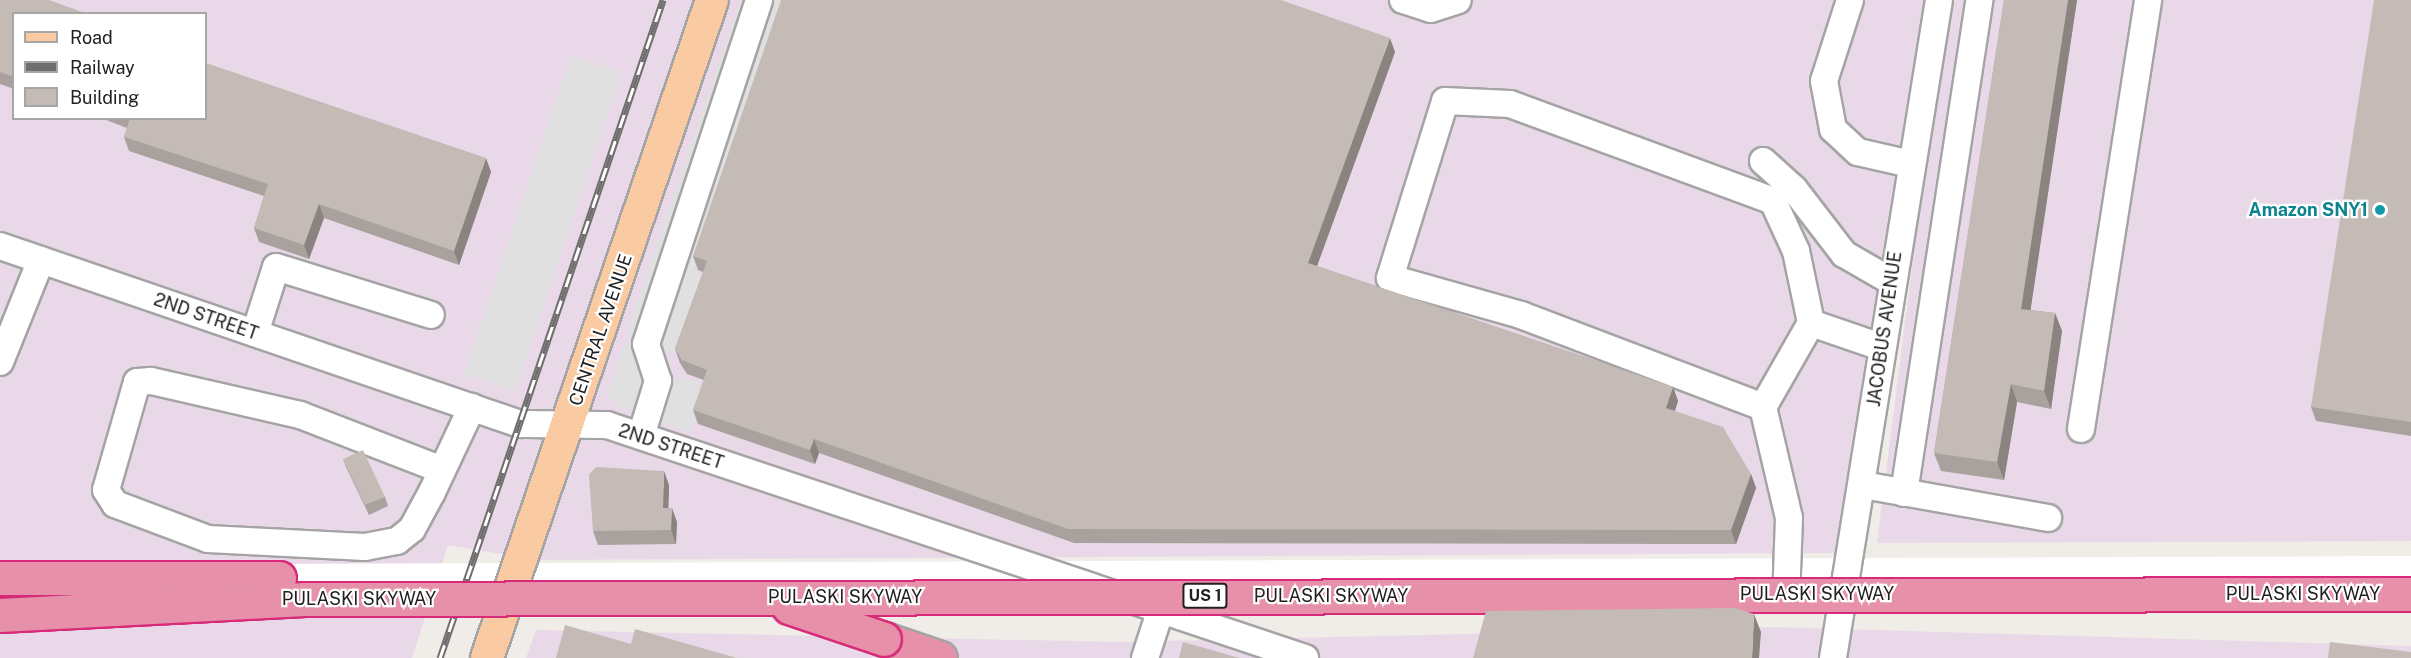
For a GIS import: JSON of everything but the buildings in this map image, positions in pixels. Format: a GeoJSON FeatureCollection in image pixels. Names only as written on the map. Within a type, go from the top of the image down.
{"type":"FeatureCollection","features":[{"type":"Feature","properties":{"kind":"highway","name":"PULASKI SKYWAY"},"geometry":{"type":"LineString","coordinates":[[0,578],[2411,573]]}},
{"type":"Feature","properties":{"kind":"highway"},"geometry":{"type":"LineString","coordinates":[[0,597],[359,587],[690,589],[773,603],[940,658]]}},
{"type":"Feature","properties":{"kind":"highway","name":"PULASKI SKYWAY"},"geometry":{"type":"LineString","coordinates":[[0,615],[305,599],[2411,594]]}},
{"type":"Feature","properties":{"kind":"main road","name":"CENTRAL AVENUE"},"geometry":{"type":"LineString","coordinates":[[494,656],[568,427],[712,0]]}},
{"type":"Feature","properties":{"kind":"street"},"geometry":{"type":"LineString","coordinates":[[641,436],[658,381],[646,345],[759,0]]}},
{"type":"Feature","properties":{"kind":"street"},"geometry":{"type":"LineString","coordinates":[[1403,0],[1431,9],[1458,0]]}},
{"type":"Feature","properties":{"kind":"street"},"geometry":{"type":"LineString","coordinates":[[1850,0],[1824,81],[1833,129],[1858,152],[1911,164]]}},
{"type":"Feature","properties":{"kind":"street","name":"JACOBUS AVENUE"},"geometry":{"type":"LineString","coordinates":[[1833,658],[1863,484],[1891,281],[1939,0]]}},
{"type":"Feature","properties":{"kind":"street"},"geometry":{"type":"LineString","coordinates":[[1904,493],[1979,0]]}},
{"type":"Feature","properties":{"kind":"street"},"geometry":{"type":"LineString","coordinates":[[2081,429],[2148,0]]}},
{"type":"Feature","properties":{"kind":"street"},"geometry":{"type":"LineString","coordinates":[[1763,407],[1521,315],[1390,278],[1445,101],[1510,104],[1773,201],[1796,251],[1811,323],[1763,407],[1789,518],[1786,598]]}},
{"type":"Feature","properties":{"kind":"street"},"geometry":{"type":"LineString","coordinates":[[1763,162],[1794,189],[1844,254],[1891,281]]}},
{"type":"Feature","properties":{"kind":"street","name":"2ND STREET"},"geometry":{"type":"LineString","coordinates":[[0,246],[520,424],[568,427],[607,425],[1305,658]]}},
{"type":"Feature","properties":{"kind":"street"},"geometry":{"type":"LineString","coordinates":[[0,362],[41,260]]}},
{"type":"Feature","properties":{"kind":"street"},"geometry":{"type":"LineString","coordinates":[[255,333],[276,267],[431,315]]}},
{"type":"Feature","properties":{"kind":"street"},"geometry":{"type":"LineString","coordinates":[[1811,323],[1881,347]]}},
{"type":"Feature","properties":{"kind":"street"},"geometry":{"type":"LineString","coordinates":[[442,470],[300,416],[151,381],[137,382],[106,490],[115,504],[208,538],[365,547],[398,541],[412,529],[442,470],[472,407]]}},
{"type":"Feature","properties":{"kind":"street"},"geometry":{"type":"LineString","coordinates":[[1863,484],[2048,518]]}},
{"type":"Feature","properties":{"kind":"street"},"geometry":{"type":"LineString","coordinates":[[1146,658],[1161,609]]}},
{"type":"Feature","properties":{"kind":"shaded area"},"geometry":{"type":"Polygon","coordinates":[[[0,0],[1933,0],[1835,553],[537,560],[448,545],[412,658],[0,658],[0,0]]]}},
{"type":"Feature","properties":{"kind":"shaded area"},"geometry":{"type":"Polygon","coordinates":[[[740,0],[784,0],[694,271],[704,277],[675,353],[626,336],[740,0]]]}},
{"type":"Feature","properties":{"kind":"shaded area"},"geometry":{"type":"Polygon","coordinates":[[[1946,0],[2411,0],[2411,541],[1877,543],[1946,0]]]}},
{"type":"Feature","properties":{"kind":"shaded area"},"geometry":{"type":"Polygon","coordinates":[[[571,56],[622,72],[515,391],[464,374],[571,56]]]}},
{"type":"Feature","properties":{"kind":"shaded area"},"geometry":{"type":"Polygon","coordinates":[[[624,341],[671,360],[668,370],[675,383],[681,377],[707,386],[690,433],[622,409],[608,395],[624,341]]]}},
{"type":"Feature","properties":{"kind":"shaded area"},"geometry":{"type":"Polygon","coordinates":[[[1773,627],[2411,646],[2411,658],[526,658],[536,630],[1121,642],[1773,627]]]}},
{"type":"Feature","properties":{"kind":"pier"},"geometry":{"type":"Polygon","coordinates":[[[2411,556],[2411,610],[281,610],[0,632],[0,565],[2411,556]]]}},
{"type":"Feature","properties":{"kind":"railway"},"geometry":{"type":"LineString","coordinates":[[440,658],[663,0]]}},
{"type":"Feature","properties":{"kind":"place","name":"Amazon SNY1"},"geometry":{"type":"Point","coordinates":[2380,210]}}]}
